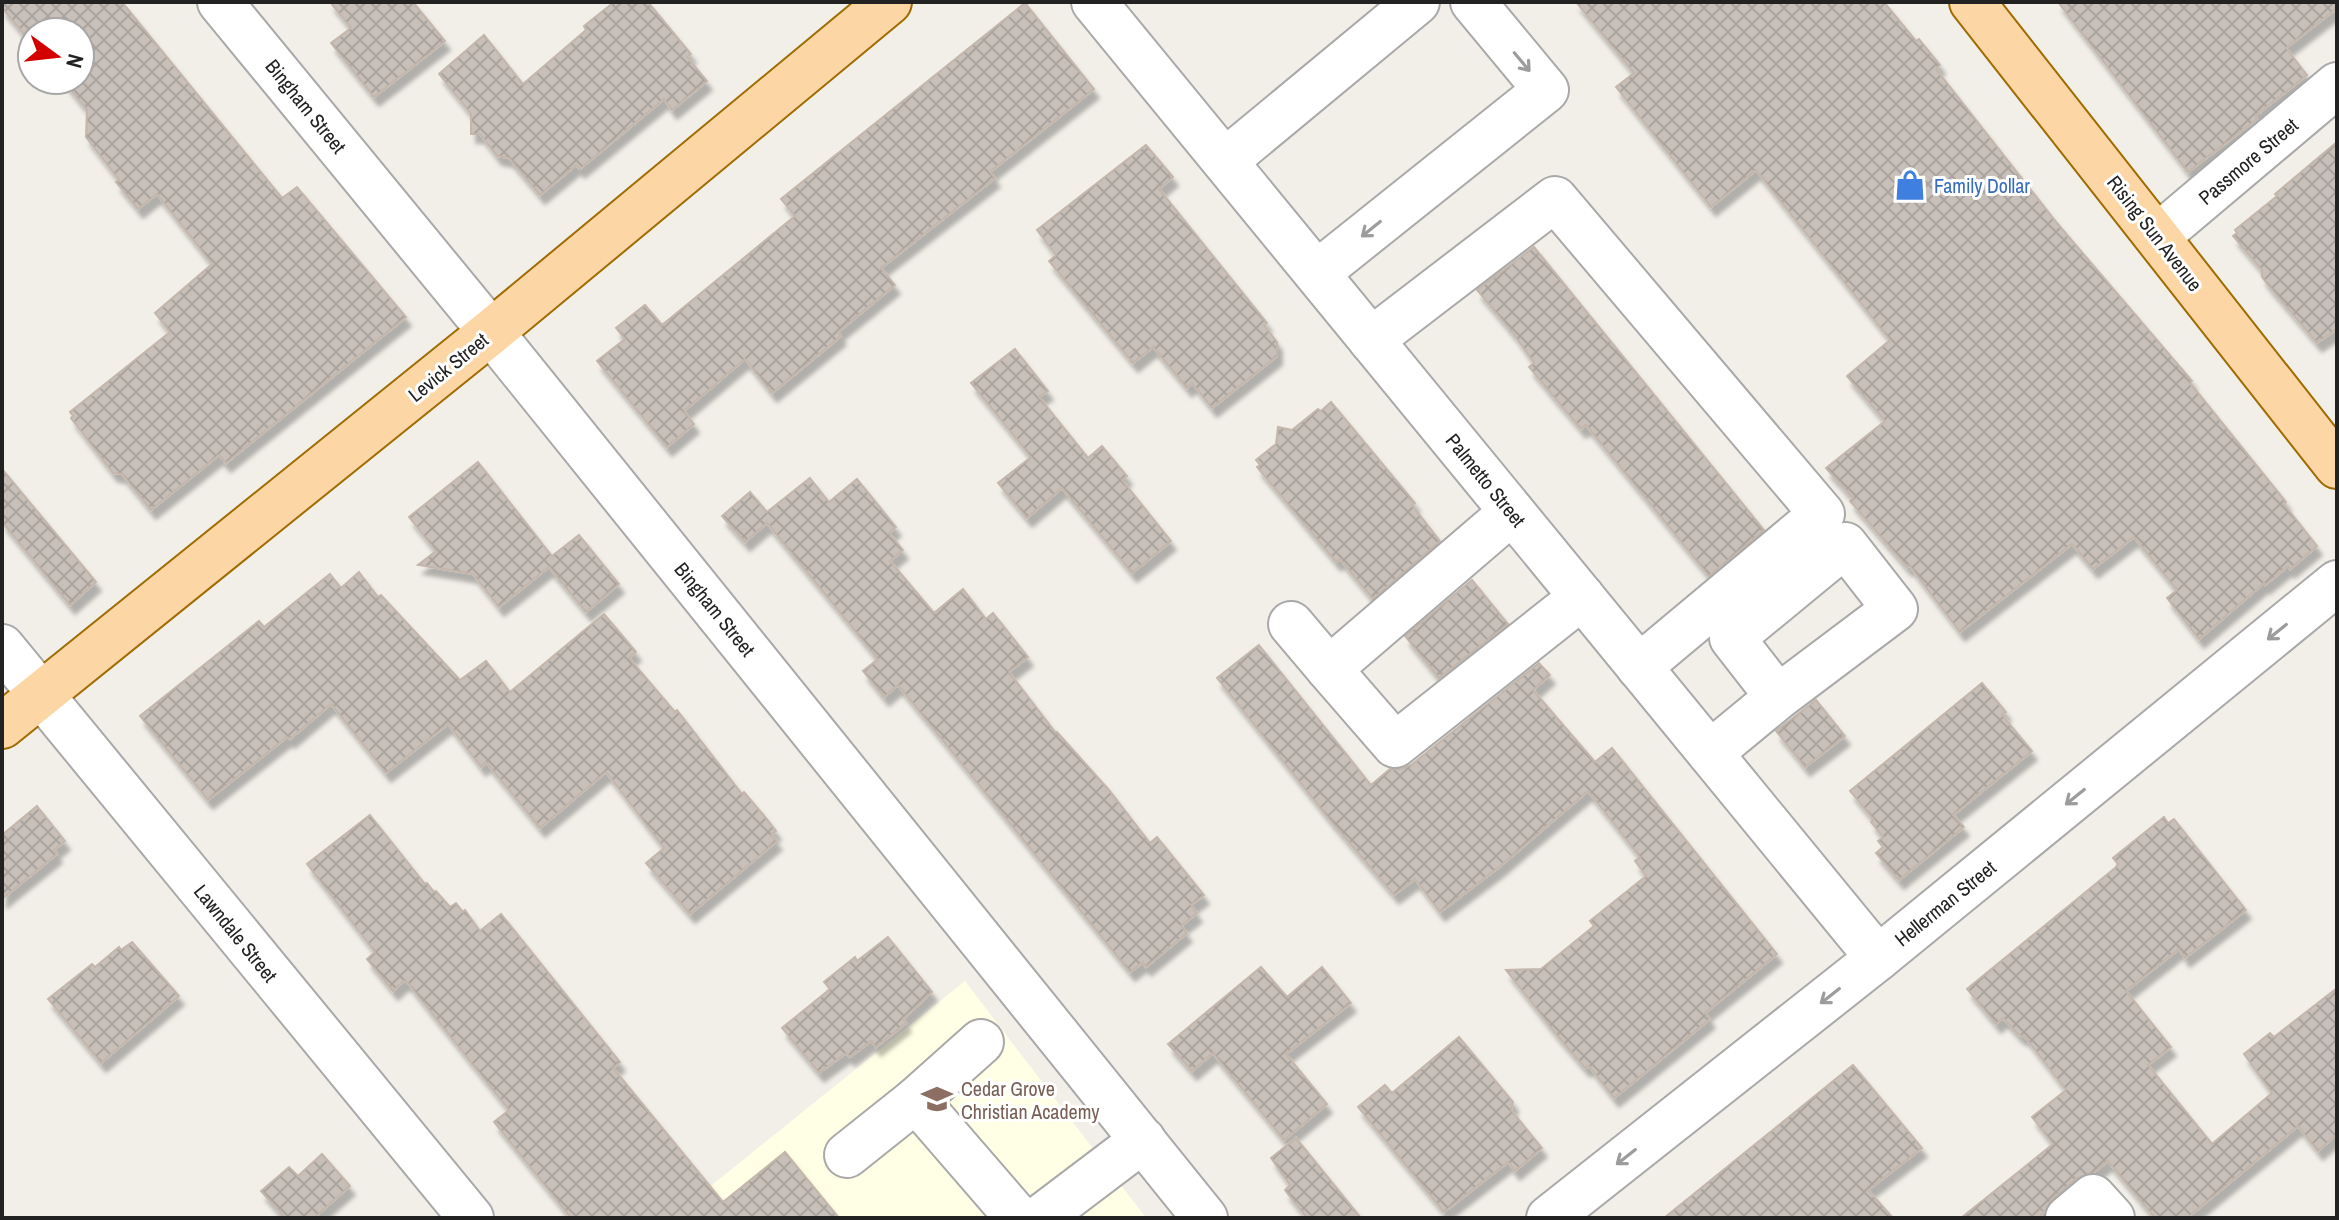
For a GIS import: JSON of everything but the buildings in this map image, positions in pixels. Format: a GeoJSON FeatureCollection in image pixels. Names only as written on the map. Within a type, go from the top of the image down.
{"type":"FeatureCollection","features":[{"type":"Feature","properties":{"kind":"main road","name":"Levick Street"},"geometry":{"type":"LineString","coordinates":[[2,726],[491,332],[889,2]]}},
{"type":"Feature","properties":{"kind":"main road","name":"Rising Sun Avenue"},"geometry":{"type":"LineString","coordinates":[[1972,2],[2337,466]]}},
{"type":"Feature","properties":{"kind":"street","name":"Bingham Street"},"geometry":{"type":"LineString","coordinates":[[220,2],[491,332],[1205,1218]]}},
{"type":"Feature","properties":{"kind":"street","name":"Palmetto Street"},"geometry":{"type":"LineString","coordinates":[[1094,2],[1878,958]]}},
{"type":"Feature","properties":{"kind":"street"},"geometry":{"type":"LineString","coordinates":[[1225,161],[1417,2]]}},
{"type":"Feature","properties":{"kind":"street"},"geometry":{"type":"LineString","coordinates":[[1317,273],[1546,90],[1473,2]]}},
{"type":"Feature","properties":{"kind":"street","name":"Passmore Street"},"geometry":{"type":"LineString","coordinates":[[2158,236],[2337,85]]}},
{"type":"Feature","properties":{"kind":"street"},"geometry":{"type":"LineString","coordinates":[[1371,340],[1555,199],[1822,514],[1639,667]]}},
{"type":"Feature","properties":{"kind":"street"},"geometry":{"type":"LineString","coordinates":[[1329,669],[1512,512]]}},
{"type":"Feature","properties":{"kind":"street","name":"Hellerman Street"},"geometry":{"type":"LineString","coordinates":[[1549,1218],[1878,958],[2337,583]]}},
{"type":"Feature","properties":{"kind":"street"},"geometry":{"type":"LineString","coordinates":[[1291,624],[1395,745],[1582,597]]}},
{"type":"Feature","properties":{"kind":"street","name":"Lawndale Street"},"geometry":{"type":"LineString","coordinates":[[2,647],[471,1218]]}},
{"type":"Feature","properties":{"kind":"street"},"geometry":{"type":"LineString","coordinates":[[1710,753],[1778,697]]}},
{"type":"Feature","properties":{"kind":"street"},"geometry":{"type":"LineString","coordinates":[[847,1155],[916,1100],[981,1042]]}},
{"type":"Feature","properties":{"kind":"street"},"geometry":{"type":"LineString","coordinates":[[916,1100],[1018,1218]]}},
{"type":"Feature","properties":{"kind":"street"},"geometry":{"type":"LineString","coordinates":[[1040,1218],[1143,1140]]}},
{"type":"Feature","properties":{"kind":"street"},"geometry":{"type":"LineString","coordinates":[[2068,1218],[2093,1197],[2112,1218]]}},
{"type":"Feature","properties":{"kind":"shaded area","name":"Cedar Grove Christian Academy"},"geometry":{"type":"Polygon","coordinates":[[[965,981],[1146,1218],[671,1218],[965,981]]]}},
{"type":"Feature","properties":{"kind":"place","name":"Family Dollar"},"geometry":{"type":"Point","coordinates":[1910,185]}},
{"type":"Feature","properties":{"kind":"place","name":"Cedar Grove Christian Academy"},"geometry":{"type":"Point","coordinates":[937,1099]}}]}
